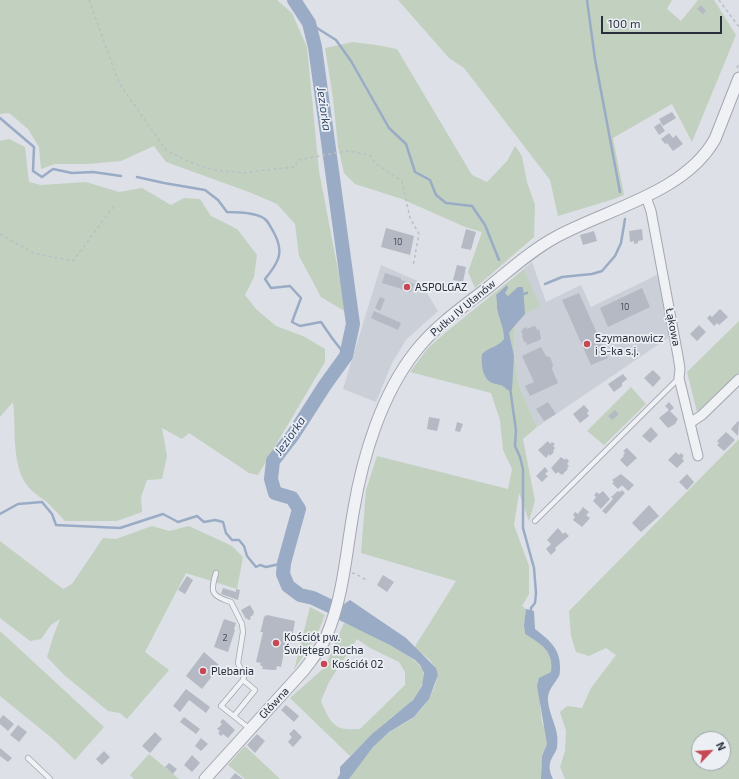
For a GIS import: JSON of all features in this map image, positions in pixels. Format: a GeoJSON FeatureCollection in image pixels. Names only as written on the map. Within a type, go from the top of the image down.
{"type":"FeatureCollection","features":[{"type":"Feature","properties":{"kind":"street","name":"Pułku IV Ułanów"},"geometry":{"type":"LineString","coordinates":[[332,620],[341,590],[354,506],[366,455],[390,394],[401,372],[414,352],[440,326],[542,245],[570,229],[646,197],[691,168],[710,148],[722,124],[738,76]]}},
{"type":"Feature","properties":{"kind":"street","name":"Łąkowa"},"geometry":{"type":"LineString","coordinates":[[646,197],[651,211],[678,356],[680,369],[679,378],[698,456]]}},
{"type":"Feature","properties":{"kind":"street"},"geometry":{"type":"LineString","coordinates":[[690,423],[702,415],[739,379]]}},
{"type":"Feature","properties":{"kind":"street","name":"Główna"},"geometry":{"type":"LineString","coordinates":[[205,779],[315,656],[326,638],[332,620]]}},
{"type":"Feature","properties":{"kind":"lane"},"geometry":{"type":"LineString","coordinates":[[535,522],[679,378]]}},
{"type":"Feature","properties":{"kind":"lane"},"geometry":{"type":"LineString","coordinates":[[216,573],[212,586],[213,593],[219,598],[231,602],[242,624],[243,632],[238,663],[244,676],[243,680],[221,706],[250,729]]}},
{"type":"Feature","properties":{"kind":"lane"},"geometry":{"type":"LineString","coordinates":[[234,716],[255,690],[243,680]]}},
{"type":"Feature","properties":{"kind":"lane"},"geometry":{"type":"LineString","coordinates":[[28,758],[50,779]]}},
{"type":"Feature","properties":{"kind":"path"},"geometry":{"type":"LineString","coordinates":[[89,0],[119,83],[166,150],[185,160],[206,168],[223,172],[244,173],[295,167],[298,160],[347,151],[370,155],[375,163],[402,180],[410,218],[419,234],[413,266]]}},
{"type":"Feature","properties":{"kind":"path"},"geometry":{"type":"LineString","coordinates":[[719,0],[739,27]]}},
{"type":"Feature","properties":{"kind":"path"},"geometry":{"type":"LineString","coordinates":[[738,76],[739,63]]}},
{"type":"Feature","properties":{"kind":"path"},"geometry":{"type":"LineString","coordinates":[[0,234],[33,253],[73,261],[114,206]]}},
{"type":"Feature","properties":{"kind":"path"},"geometry":{"type":"LineString","coordinates":[[350,573],[356,574],[368,580]]}},
{"type":"Feature","properties":{"kind":"shaded area","name":"Szymanowicz i S-ka s.j."},"geometry":{"type":"Polygon","coordinates":[[[532,262],[546,302],[581,285],[591,307],[659,274],[671,336],[537,427],[518,383],[514,352],[515,324],[524,315],[539,306],[524,269],[532,262]]]}},
{"type":"Feature","properties":{"kind":"shaded area"},"geometry":{"type":"Polygon","coordinates":[[[381,265],[420,282],[438,311],[406,340],[392,363],[376,402],[343,389],[381,265]]]}},
{"type":"Feature","properties":{"kind":"green space"},"geometry":{"type":"Polygon","coordinates":[[[0,0],[277,0],[292,13],[307,47],[319,171],[346,312],[321,297],[299,256],[295,224],[277,204],[249,192],[166,162],[154,146],[121,161],[87,164],[55,164],[41,169],[39,147],[28,129],[9,113],[0,114],[0,0]]]}},
{"type":"Feature","properties":{"kind":"green space"},"geometry":{"type":"Polygon","coordinates":[[[398,0],[672,0],[667,9],[681,21],[698,0],[714,0],[736,35],[692,142],[672,104],[613,138],[624,195],[558,216],[550,180],[464,68],[449,58],[398,0]]]}},
{"type":"Feature","properties":{"kind":"green space"},"geometry":{"type":"Polygon","coordinates":[[[353,42],[397,49],[472,175],[487,182],[507,161],[515,146],[522,156],[527,182],[535,205],[534,237],[475,288],[468,272],[482,232],[465,227],[402,199],[355,184],[344,173],[338,147],[333,98],[325,48],[353,42]]]}},
{"type":"Feature","properties":{"kind":"green space"},"geometry":{"type":"Polygon","coordinates":[[[9,139],[25,147],[29,182],[41,185],[86,182],[119,192],[142,188],[171,205],[184,198],[200,199],[211,216],[237,229],[257,255],[254,277],[245,295],[256,309],[276,326],[303,336],[325,349],[325,362],[258,475],[249,473],[189,433],[182,439],[162,428],[167,456],[162,479],[147,480],[141,497],[142,512],[117,521],[65,521],[50,505],[32,490],[23,479],[17,461],[13,402],[0,417],[0,141],[9,139]]]}},
{"type":"Feature","properties":{"kind":"green space"},"geometry":{"type":"Polygon","coordinates":[[[524,269],[540,306],[524,315],[515,324],[514,352],[518,383],[537,427],[523,439],[535,501],[529,521],[519,493],[514,525],[529,566],[529,594],[522,606],[526,609],[524,625],[525,634],[545,649],[548,653],[551,665],[551,672],[547,675],[540,705],[542,722],[547,735],[547,744],[542,756],[541,779],[349,779],[377,743],[388,733],[414,717],[431,694],[436,680],[436,669],[423,654],[414,648],[456,581],[361,553],[366,490],[377,456],[508,489],[512,469],[503,450],[500,420],[491,393],[410,372],[428,348],[524,269]]]}},
{"type":"Feature","properties":{"kind":"green space"},"geometry":{"type":"Polygon","coordinates":[[[739,321],[739,373],[697,412],[687,372],[739,321]]]}},
{"type":"Feature","properties":{"kind":"green space"},"geometry":{"type":"Polygon","coordinates":[[[631,387],[646,404],[604,445],[587,431],[631,387]]]}},
{"type":"Feature","properties":{"kind":"green space"},"geometry":{"type":"Polygon","coordinates":[[[739,439],[739,779],[565,779],[560,767],[565,751],[566,731],[560,712],[567,706],[582,708],[591,688],[616,655],[606,648],[589,656],[576,652],[571,636],[569,611],[739,439]]]}},
{"type":"Feature","properties":{"kind":"green space"},"geometry":{"type":"Polygon","coordinates":[[[152,526],[169,531],[189,526],[232,546],[243,557],[237,589],[186,573],[145,652],[169,670],[127,719],[120,713],[108,711],[63,674],[47,657],[60,619],[51,625],[41,639],[30,641],[0,618],[0,541],[63,589],[72,584],[103,538],[116,539],[152,526]]]}},
{"type":"Feature","properties":{"kind":"green space"},"geometry":{"type":"Polygon","coordinates":[[[310,607],[325,615],[317,635],[294,670],[310,607]]]}},
{"type":"Feature","properties":{"kind":"green space"},"geometry":{"type":"Polygon","coordinates":[[[344,623],[388,644],[411,658],[423,671],[424,679],[420,690],[411,702],[350,756],[290,698],[324,668],[344,623]],[[357,639],[329,682],[321,701],[330,719],[340,728],[360,729],[405,685],[405,672],[399,662],[370,648],[357,639]]]}},
{"type":"Feature","properties":{"kind":"green space"},"geometry":{"type":"Polygon","coordinates":[[[0,631],[104,727],[75,760],[53,739],[0,696],[0,631]]]}},
{"type":"Feature","properties":{"kind":"green space"},"geometry":{"type":"Polygon","coordinates":[[[245,746],[280,779],[245,779],[228,765],[245,746]]]}},
{"type":"Feature","properties":{"kind":"green space"},"geometry":{"type":"Polygon","coordinates":[[[149,754],[179,779],[134,779],[130,775],[149,754]]]}},
{"type":"Feature","properties":{"kind":"water"},"geometry":{"type":"Polygon","coordinates":[[[507,285],[508,288],[505,293],[508,296],[518,287],[523,287],[525,314],[509,333],[514,356],[512,390],[507,390],[502,386],[490,382],[485,376],[482,361],[482,354],[499,344],[504,339],[497,308],[496,295],[507,285]]]}},
{"type":"Feature","properties":{"kind":"water"},"geometry":{"type":"Polygon","coordinates":[[[350,600],[406,638],[436,668],[438,675],[429,699],[414,717],[389,732],[373,747],[349,779],[337,779],[340,774],[340,767],[372,734],[413,700],[422,686],[424,673],[420,665],[415,660],[390,645],[339,620],[344,604],[350,600]]]}},
{"type":"Feature","properties":{"kind":"water"},"geometry":{"type":"Polygon","coordinates":[[[526,609],[534,611],[535,629],[553,645],[560,660],[559,675],[548,697],[549,707],[558,741],[557,748],[551,759],[550,765],[553,779],[541,779],[542,756],[547,744],[537,686],[539,678],[551,672],[551,665],[548,653],[545,649],[525,634],[524,625],[526,609]]]}},
{"type":"Feature","properties":{"kind":"building"},"geometry":{"type":"Polygon","coordinates":[[[701,5],[706,11],[703,14],[697,9],[701,5]]]}},
{"type":"Feature","properties":{"kind":"building"},"geometry":{"type":"Polygon","coordinates":[[[672,112],[676,118],[663,126],[659,119],[672,112]]]}},
{"type":"Feature","properties":{"kind":"building"},"geometry":{"type":"Polygon","coordinates":[[[660,123],[665,131],[659,135],[654,127],[660,123]]]}},
{"type":"Feature","properties":{"kind":"building"},"geometry":{"type":"Polygon","coordinates":[[[669,133],[673,138],[676,135],[683,144],[673,151],[667,143],[665,144],[661,139],[669,133]]]}},
{"type":"Feature","properties":{"kind":"building"},"geometry":{"type":"Polygon","coordinates":[[[386,228],[414,236],[410,255],[381,247],[386,228]]]}},
{"type":"Feature","properties":{"kind":"building"},"geometry":{"type":"Polygon","coordinates":[[[466,229],[476,232],[471,250],[461,248],[466,229]]]}},
{"type":"Feature","properties":{"kind":"building"},"geometry":{"type":"Polygon","coordinates":[[[642,229],[643,240],[634,244],[634,241],[630,242],[629,231],[642,229]]]}},
{"type":"Feature","properties":{"kind":"building"},"geometry":{"type":"Polygon","coordinates":[[[594,231],[597,241],[583,245],[580,235],[594,231]]]}},
{"type":"Feature","properties":{"kind":"building"},"geometry":{"type":"Polygon","coordinates":[[[457,265],[466,267],[463,282],[453,280],[457,265]]]}},
{"type":"Feature","properties":{"kind":"building"},"geometry":{"type":"Polygon","coordinates":[[[385,273],[414,284],[411,292],[382,283],[385,273]]]}},
{"type":"Feature","properties":{"kind":"building"},"geometry":{"type":"Polygon","coordinates":[[[642,288],[650,307],[608,327],[600,308],[642,288]]]}},
{"type":"Feature","properties":{"kind":"building"},"geometry":{"type":"Polygon","coordinates":[[[579,293],[608,358],[591,365],[562,300],[579,293]]]}},
{"type":"Feature","properties":{"kind":"building"},"geometry":{"type":"Polygon","coordinates":[[[380,297],[385,299],[380,311],[375,308],[380,297]]]}},
{"type":"Feature","properties":{"kind":"building"},"geometry":{"type":"Polygon","coordinates":[[[720,309],[728,317],[719,325],[717,323],[714,326],[707,318],[710,315],[712,317],[720,309]]]}},
{"type":"Feature","properties":{"kind":"building"},"geometry":{"type":"Polygon","coordinates":[[[374,311],[401,323],[398,330],[371,318],[374,311]]]}},
{"type":"Feature","properties":{"kind":"building"},"geometry":{"type":"Polygon","coordinates":[[[699,325],[706,332],[697,341],[690,334],[699,325]]]}},
{"type":"Feature","properties":{"kind":"building"},"geometry":{"type":"Polygon","coordinates":[[[534,326],[537,330],[539,329],[541,338],[540,340],[527,345],[526,342],[524,342],[521,331],[523,331],[522,329],[526,327],[527,329],[534,326]]]}},
{"type":"Feature","properties":{"kind":"building"},"geometry":{"type":"Polygon","coordinates":[[[541,347],[546,356],[550,357],[553,365],[552,369],[558,383],[530,396],[525,386],[534,382],[522,356],[541,347]]]}},
{"type":"Feature","properties":{"kind":"building"},"geometry":{"type":"Polygon","coordinates":[[[653,370],[661,378],[653,387],[644,378],[653,370]]]}},
{"type":"Feature","properties":{"kind":"building"},"geometry":{"type":"Polygon","coordinates":[[[623,374],[627,379],[622,383],[622,386],[614,392],[608,384],[623,374]]]}},
{"type":"Feature","properties":{"kind":"building"},"geometry":{"type":"Polygon","coordinates":[[[548,402],[556,414],[544,421],[536,409],[548,402]]]}},
{"type":"Feature","properties":{"kind":"building"},"geometry":{"type":"Polygon","coordinates":[[[669,402],[674,408],[670,411],[678,419],[675,424],[668,428],[659,418],[669,410],[665,406],[669,402]]]}},
{"type":"Feature","properties":{"kind":"building"},"geometry":{"type":"Polygon","coordinates":[[[584,405],[589,411],[587,413],[589,416],[580,423],[573,414],[584,405]]]}},
{"type":"Feature","properties":{"kind":"building"},"geometry":{"type":"Polygon","coordinates":[[[615,410],[619,414],[612,420],[608,416],[615,410]]]}},
{"type":"Feature","properties":{"kind":"building"},"geometry":{"type":"Polygon","coordinates":[[[429,417],[440,419],[437,431],[427,429],[429,417]]]}},
{"type":"Feature","properties":{"kind":"building"},"geometry":{"type":"Polygon","coordinates":[[[738,421],[739,422],[738,436],[731,429],[738,421]]]}},
{"type":"Feature","properties":{"kind":"building"},"geometry":{"type":"Polygon","coordinates":[[[457,422],[463,424],[460,432],[455,431],[457,422]]]}},
{"type":"Feature","properties":{"kind":"building"},"geometry":{"type":"Polygon","coordinates":[[[651,427],[658,435],[650,443],[642,436],[651,427]]]}},
{"type":"Feature","properties":{"kind":"building"},"geometry":{"type":"Polygon","coordinates":[[[726,432],[735,440],[724,451],[717,445],[719,443],[717,441],[726,432]]]}},
{"type":"Feature","properties":{"kind":"building"},"geometry":{"type":"Polygon","coordinates":[[[548,441],[550,444],[552,442],[555,444],[553,446],[555,448],[553,451],[554,452],[550,456],[549,454],[546,458],[538,450],[548,441]]]}},
{"type":"Feature","properties":{"kind":"building"},"geometry":{"type":"Polygon","coordinates":[[[627,448],[637,458],[627,467],[620,460],[625,453],[623,451],[627,448]]]}},
{"type":"Feature","properties":{"kind":"building"},"geometry":{"type":"Polygon","coordinates":[[[676,452],[679,455],[681,453],[684,456],[682,458],[684,461],[677,468],[668,460],[676,452]]]}},
{"type":"Feature","properties":{"kind":"building"},"geometry":{"type":"Polygon","coordinates":[[[561,457],[565,460],[566,458],[569,461],[567,464],[569,466],[567,468],[568,469],[562,475],[558,472],[556,474],[551,468],[561,457]]]}},
{"type":"Feature","properties":{"kind":"building"},"geometry":{"type":"Polygon","coordinates":[[[545,467],[548,471],[545,474],[548,476],[542,482],[536,476],[545,467]]]}},
{"type":"Feature","properties":{"kind":"building"},"geometry":{"type":"Polygon","coordinates":[[[621,474],[634,485],[628,491],[622,485],[618,489],[612,483],[614,482],[612,480],[621,474]]]}},
{"type":"Feature","properties":{"kind":"building"},"geometry":{"type":"Polygon","coordinates":[[[687,474],[694,482],[687,490],[679,482],[687,474]]]}},
{"type":"Feature","properties":{"kind":"building"},"geometry":{"type":"Polygon","coordinates":[[[622,490],[625,493],[606,514],[602,511],[613,499],[611,497],[618,491],[620,492],[622,490]]]}},
{"type":"Feature","properties":{"kind":"building"},"geometry":{"type":"Polygon","coordinates":[[[603,491],[610,499],[601,509],[593,501],[596,497],[594,495],[597,492],[599,494],[603,491]]]}},
{"type":"Feature","properties":{"kind":"building"},"geometry":{"type":"Polygon","coordinates":[[[649,505],[659,516],[641,532],[632,523],[649,505]]]}},
{"type":"Feature","properties":{"kind":"building"},"geometry":{"type":"Polygon","coordinates":[[[583,507],[589,512],[586,515],[590,518],[582,527],[573,520],[575,517],[573,515],[575,512],[578,514],[583,507]]]}},
{"type":"Feature","properties":{"kind":"building"},"geometry":{"type":"Polygon","coordinates":[[[558,528],[563,534],[565,532],[569,536],[555,548],[556,550],[551,555],[546,549],[551,544],[547,540],[558,528]]]}},
{"type":"Feature","properties":{"kind":"building"},"geometry":{"type":"Polygon","coordinates":[[[383,575],[394,582],[387,592],[377,585],[383,575]]]}},
{"type":"Feature","properties":{"kind":"building"},"geometry":{"type":"Polygon","coordinates":[[[187,576],[193,580],[185,594],[178,590],[187,576]]]}},
{"type":"Feature","properties":{"kind":"building"},"geometry":{"type":"Polygon","coordinates":[[[223,588],[236,592],[236,589],[240,590],[238,600],[221,594],[223,588]]]}},
{"type":"Feature","properties":{"kind":"building"},"geometry":{"type":"Polygon","coordinates":[[[250,605],[254,612],[250,617],[251,619],[248,620],[241,610],[250,605]]]}},
{"type":"Feature","properties":{"kind":"building","name":"Kościół pw. Świętego Rocha"},"geometry":{"type":"Polygon","coordinates":[[[267,615],[295,621],[290,648],[285,647],[281,667],[277,666],[276,670],[262,669],[263,667],[260,665],[261,663],[256,662],[263,632],[260,632],[264,617],[267,615]]]}},
{"type":"Feature","properties":{"kind":"building"},"geometry":{"type":"Polygon","coordinates":[[[224,619],[236,623],[228,652],[214,647],[224,619]]]}},
{"type":"Feature","properties":{"kind":"building","name":"Plebania"},"geometry":{"type":"Polygon","coordinates":[[[204,652],[220,666],[202,689],[186,676],[204,652]]]}},
{"type":"Feature","properties":{"kind":"building"},"geometry":{"type":"Polygon","coordinates":[[[186,689],[210,707],[206,713],[189,700],[180,712],[173,706],[186,689]]]}},
{"type":"Feature","properties":{"kind":"building"},"geometry":{"type":"Polygon","coordinates":[[[286,705],[299,716],[294,722],[281,710],[286,705]]]}},
{"type":"Feature","properties":{"kind":"building"},"geometry":{"type":"Polygon","coordinates":[[[3,715],[14,724],[8,731],[0,724],[0,719],[3,715]]]}},
{"type":"Feature","properties":{"kind":"building"},"geometry":{"type":"Polygon","coordinates":[[[184,717],[200,729],[196,734],[180,722],[184,717]]]}},
{"type":"Feature","properties":{"kind":"building"},"geometry":{"type":"Polygon","coordinates":[[[223,719],[235,730],[228,738],[223,734],[221,736],[218,733],[220,731],[217,729],[222,724],[220,722],[223,719]]]}},
{"type":"Feature","properties":{"kind":"building"},"geometry":{"type":"Polygon","coordinates":[[[18,725],[27,732],[19,742],[10,735],[18,725]]]}},
{"type":"Feature","properties":{"kind":"building"},"geometry":{"type":"Polygon","coordinates":[[[294,729],[302,737],[293,747],[288,742],[292,737],[289,734],[294,729]]]}},
{"type":"Feature","properties":{"kind":"building"},"geometry":{"type":"Polygon","coordinates":[[[155,732],[162,739],[150,753],[142,746],[155,732]]]}},
{"type":"Feature","properties":{"kind":"building"},"geometry":{"type":"Polygon","coordinates":[[[257,734],[265,741],[255,753],[247,745],[257,734]]]}},
{"type":"Feature","properties":{"kind":"building"},"geometry":{"type":"Polygon","coordinates":[[[201,738],[208,744],[201,751],[195,746],[201,738]]]}},
{"type":"Feature","properties":{"kind":"building"},"geometry":{"type":"Polygon","coordinates":[[[0,748],[12,758],[8,762],[0,756],[0,748]]]}},
{"type":"Feature","properties":{"kind":"building"},"geometry":{"type":"Polygon","coordinates":[[[104,751],[110,757],[102,765],[96,759],[104,751]]]}},
{"type":"Feature","properties":{"kind":"building"},"geometry":{"type":"Polygon","coordinates":[[[192,755],[200,763],[192,772],[184,765],[192,755]]]}},
{"type":"Feature","properties":{"kind":"building"},"geometry":{"type":"Polygon","coordinates":[[[169,763],[177,769],[173,774],[165,767],[169,763]]]}},
{"type":"Feature","properties":{"kind":"building"},"geometry":{"type":"Polygon","coordinates":[[[235,773],[243,779],[230,779],[235,773]]]}},
{"type":"Feature","properties":{"kind":"waterway","name":"Jeziorka"},"geometry":{"type":"LineString","coordinates":[[294,0],[309,23],[315,47],[353,324],[346,356],[325,385],[293,435],[273,461],[271,479],[275,493],[292,498],[299,509],[284,563],[283,574],[288,586],[300,595],[313,598],[359,620]]}},
{"type":"Feature","properties":{"kind":"waterway"},"geometry":{"type":"LineString","coordinates":[[587,0],[595,59],[620,192]]}},
{"type":"Feature","properties":{"kind":"waterway"},"geometry":{"type":"LineString","coordinates":[[309,23],[336,40],[351,61],[389,128],[406,144],[415,172],[430,180],[436,195],[446,203],[472,206],[485,225],[499,260]]}},
{"type":"Feature","properties":{"kind":"waterway"},"geometry":{"type":"LineString","coordinates":[[0,118],[34,147],[33,171],[42,177],[53,169],[72,173],[93,172],[121,176]]}},
{"type":"Feature","properties":{"kind":"waterway"},"geometry":{"type":"LineString","coordinates":[[137,177],[205,190],[218,200],[227,212],[253,214],[266,220],[277,238],[279,245],[279,256],[274,267],[265,279],[271,288],[290,286],[301,298],[292,322],[300,326],[321,322],[346,356]]}},
{"type":"Feature","properties":{"kind":"waterway"},"geometry":{"type":"LineString","coordinates":[[545,284],[562,277],[592,274],[602,271],[615,256],[621,243],[625,219]]}},
{"type":"Feature","properties":{"kind":"waterway"},"geometry":{"type":"LineString","coordinates":[[520,295],[527,293]]}},
{"type":"Feature","properties":{"kind":"waterway"},"geometry":{"type":"LineString","coordinates":[[510,388],[516,430],[515,446],[523,469],[523,528],[534,568],[536,593],[535,603],[531,608],[531,614]]}},
{"type":"Feature","properties":{"kind":"waterway"},"geometry":{"type":"LineString","coordinates":[[0,514],[18,504],[42,502],[52,514],[56,525],[120,528],[163,514],[178,522],[197,516],[204,522],[215,520],[223,522],[226,533],[232,540],[239,540],[244,546],[247,556],[256,567],[260,565],[266,567],[284,563]]}},
{"type":"Feature","properties":{"kind":"place","name":"ASPOLGAZ"},"geometry":{"type":"Point","coordinates":[407,287]}},
{"type":"Feature","properties":{"kind":"place","name":"Szymanowicz i S-ka s.j."},"geometry":{"type":"Point","coordinates":[587,344]}},
{"type":"Feature","properties":{"kind":"place","name":"Kościół pw. Świętego Rocha"},"geometry":{"type":"Point","coordinates":[276,643]}},
{"type":"Feature","properties":{"kind":"place","name":"Kościół 02"},"geometry":{"type":"Point","coordinates":[324,664]}},
{"type":"Feature","properties":{"kind":"place","name":"Plebania"},"geometry":{"type":"Point","coordinates":[203,671]}}]}
